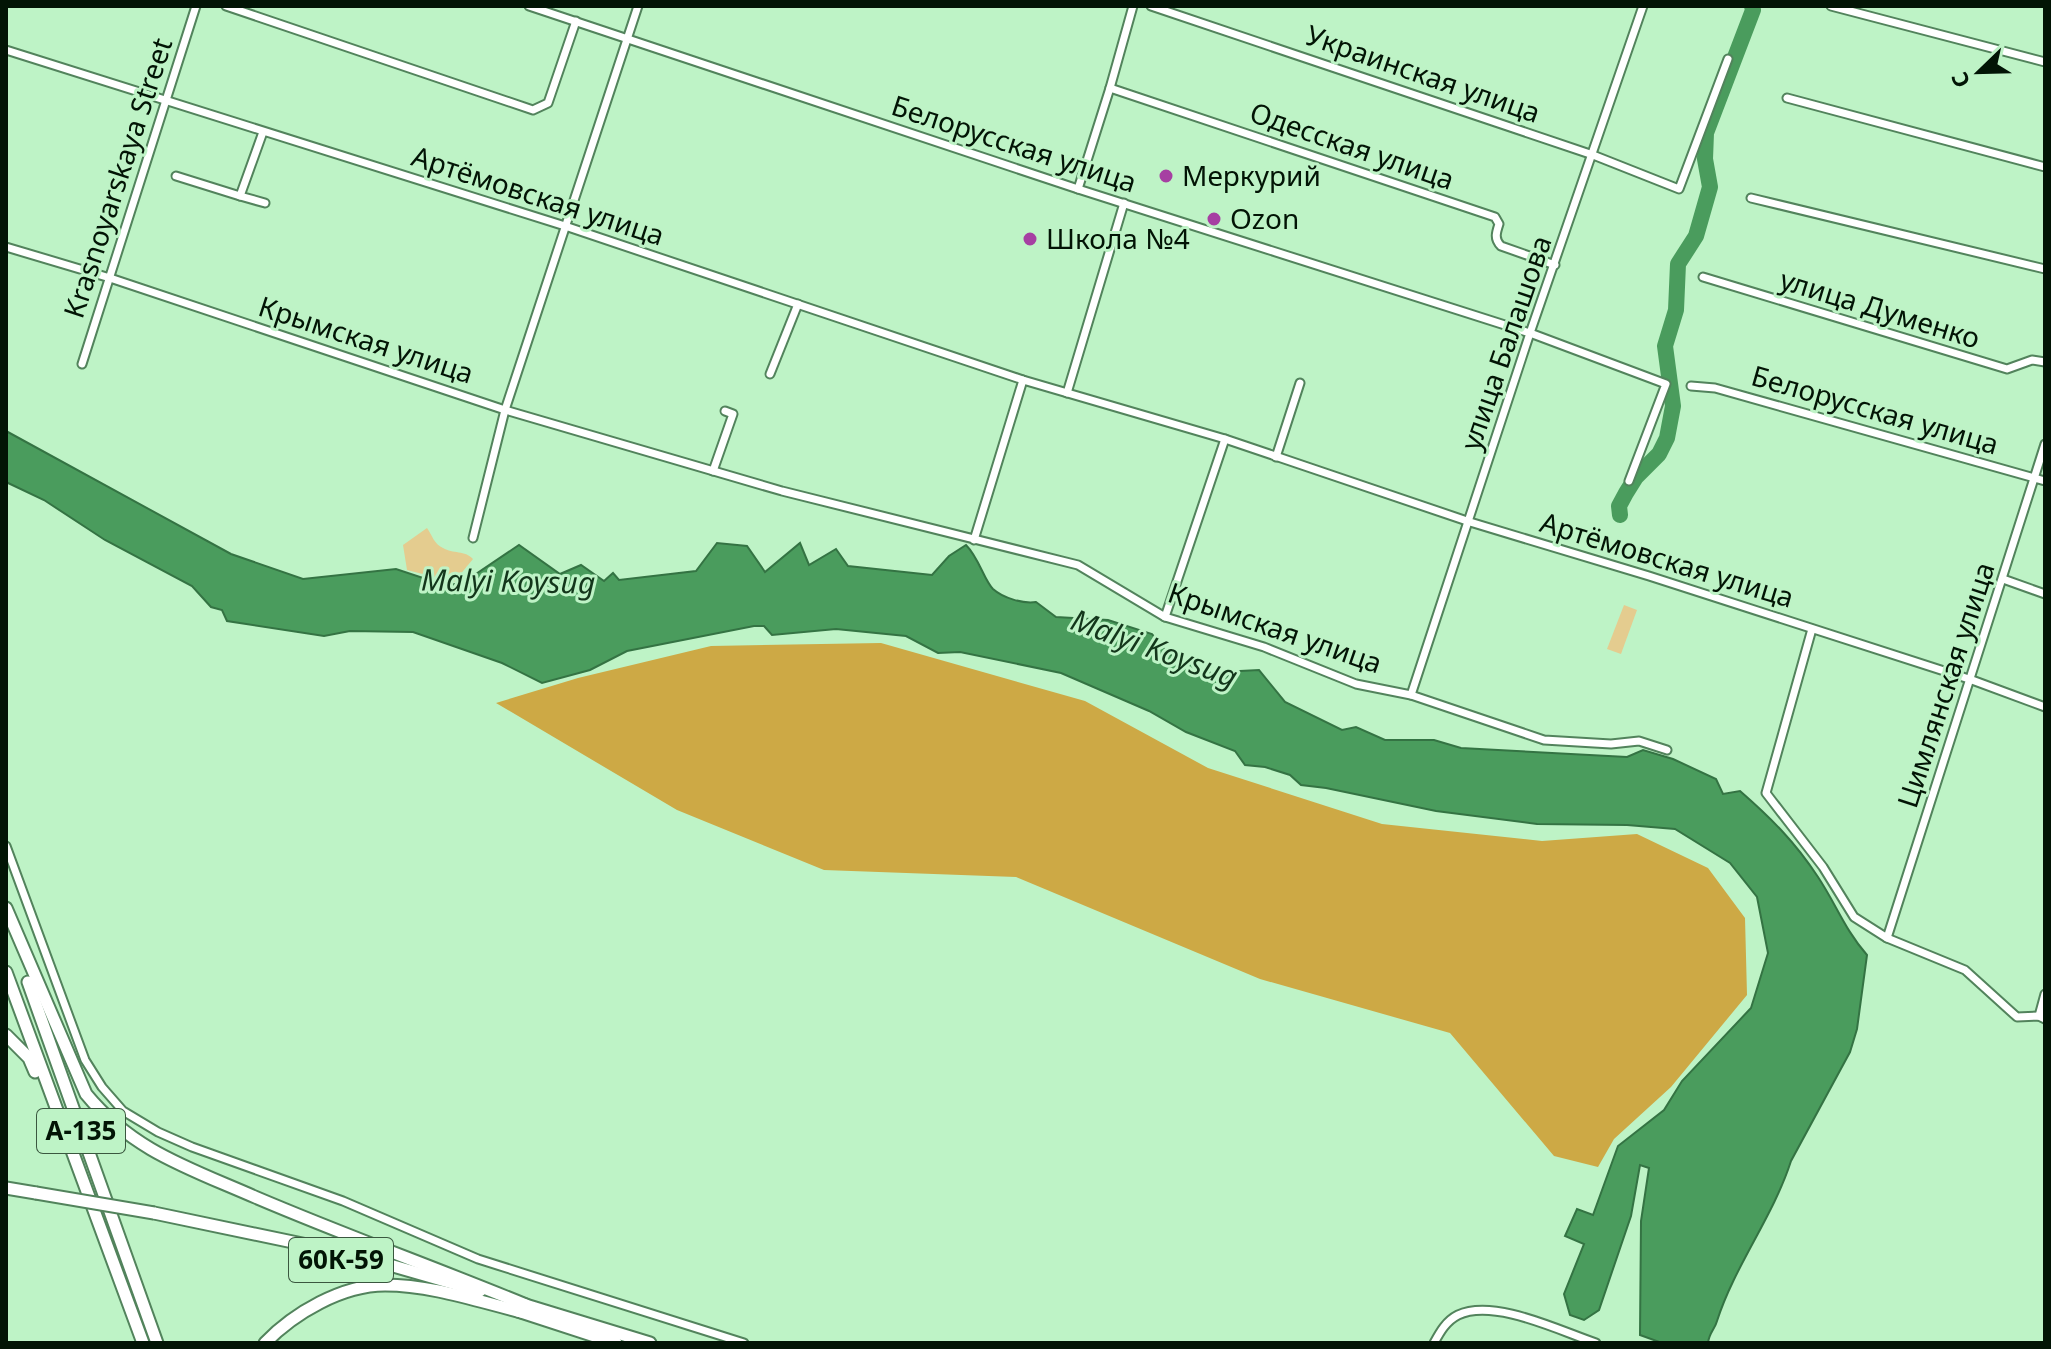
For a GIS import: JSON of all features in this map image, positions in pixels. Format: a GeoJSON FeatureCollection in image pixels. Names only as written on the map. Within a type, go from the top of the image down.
{"type":"FeatureCollection","features":[{"type":"Feature","properties":{"kind":"main road"},"geometry":{"type":"LineString","coordinates":[[6,908],[86,1094],[117,1127],[153,1152],[526,1309]]}},
{"type":"Feature","properties":{"kind":"main road","name":"А-135"},"geometry":{"type":"LineString","coordinates":[[6,919],[157,1343]]}},
{"type":"Feature","properties":{"kind":"main road","name":"А-135"},"geometry":{"type":"LineString","coordinates":[[6,972],[143,1343]]}},
{"type":"Feature","properties":{"kind":"main road"},"geometry":{"type":"LineString","coordinates":[[6,1035],[29,1058],[81,1179]]}},
{"type":"Feature","properties":{"kind":"main road"},"geometry":{"type":"LineString","coordinates":[[6,1188],[36,1197]]}},
{"type":"Feature","properties":{"kind":"main road"},"geometry":{"type":"LineString","coordinates":[[6,1196],[36,1197]]}},
{"type":"Feature","properties":{"kind":"main road","name":"60К-59"},"geometry":{"type":"LineString","coordinates":[[36,1197],[355,1255],[526,1309],[650,1343]]}},
{"type":"Feature","properties":{"kind":"main road"},"geometry":{"type":"LineString","coordinates":[[265,1343],[284,1324],[308,1309],[343,1294],[384,1285],[417,1288],[526,1309]]}},
{"type":"Feature","properties":{"kind":"main road","name":"60К-59"},"geometry":{"type":"LineString","coordinates":[[526,1309],[616,1343]]}},
{"type":"Feature","properties":{"kind":"street","name":"Krasnoyarskaya Street"},"geometry":{"type":"LineString","coordinates":[[82,364],[196,6]]}},
{"type":"Feature","properties":{"kind":"street"},"geometry":{"type":"LineString","coordinates":[[226,6],[533,110],[548,103],[576,21]]}},
{"type":"Feature","properties":{"kind":"street","name":"Белорусская улица"},"geometry":{"type":"LineString","coordinates":[[529,6],[1078,189],[1530,333],[1666,384],[1629,481]]}},
{"type":"Feature","properties":{"kind":"street"},"geometry":{"type":"LineString","coordinates":[[473,538],[505,410],[638,6]]}},
{"type":"Feature","properties":{"kind":"street"},"geometry":{"type":"LineString","coordinates":[[1078,189],[1133,6]]}},
{"type":"Feature","properties":{"kind":"street","name":"Украинская улица"},"geometry":{"type":"LineString","coordinates":[[1151,6],[1593,155],[1679,189],[1728,59]]}},
{"type":"Feature","properties":{"kind":"street","name":"улица Балашова"},"geometry":{"type":"LineString","coordinates":[[1411,695],[1530,333],[1643,6]]}},
{"type":"Feature","properties":{"kind":"street"},"geometry":{"type":"LineString","coordinates":[[1831,6],[2045,62]]}},
{"type":"Feature","properties":{"kind":"street","name":"Артёмовская улица"},"geometry":{"type":"LineString","coordinates":[[6,50],[565,226],[1023,380],[1225,439],[1470,522],[1972,680],[2045,707]]}},
{"type":"Feature","properties":{"kind":"street","name":"Одесская улица"},"geometry":{"type":"LineString","coordinates":[[1110,88],[1495,217],[1499,224],[1497,241],[1501,246],[1555,265]]}},
{"type":"Feature","properties":{"kind":"street"},"geometry":{"type":"LineString","coordinates":[[1787,98],[2045,167]]}},
{"type":"Feature","properties":{"kind":"street"},"geometry":{"type":"LineString","coordinates":[[240,196],[263,132]]}},
{"type":"Feature","properties":{"kind":"street"},"geometry":{"type":"LineString","coordinates":[[176,176],[265,203]]}},
{"type":"Feature","properties":{"kind":"street"},"geometry":{"type":"LineString","coordinates":[[1751,198],[2045,269]]}},
{"type":"Feature","properties":{"kind":"street"},"geometry":{"type":"LineString","coordinates":[[1067,393],[1124,203]]}},
{"type":"Feature","properties":{"kind":"street","name":"Крымская улица"},"geometry":{"type":"LineString","coordinates":[[6,247],[110,278],[505,410],[713,471],[1078,565],[1165,617],[1264,647],[1356,684],[1411,695],[1544,740],[1611,744],[1639,741],[1667,750]]}},
{"type":"Feature","properties":{"kind":"street","name":"улица Думенко"},"geometry":{"type":"LineString","coordinates":[[1703,277],[2007,369],[2032,360],[2045,362]]}},
{"type":"Feature","properties":{"kind":"street"},"geometry":{"type":"LineString","coordinates":[[770,374],[798,304]]}},
{"type":"Feature","properties":{"kind":"street"},"geometry":{"type":"LineString","coordinates":[[974,540],[1023,380]]}},
{"type":"Feature","properties":{"kind":"street"},"geometry":{"type":"LineString","coordinates":[[1276,457],[1300,383]]}},
{"type":"Feature","properties":{"kind":"street","name":"Белорусская улица"},"geometry":{"type":"LineString","coordinates":[[1691,386],[1715,388],[2045,481]]}},
{"type":"Feature","properties":{"kind":"street"},"geometry":{"type":"LineString","coordinates":[[713,471],[733,414],[725,411]]}},
{"type":"Feature","properties":{"kind":"street"},"geometry":{"type":"LineString","coordinates":[[1165,617],[1225,439]]}},
{"type":"Feature","properties":{"kind":"street","name":"Цимлянская улица"},"geometry":{"type":"LineString","coordinates":[[1887,938],[2045,444]]}},
{"type":"Feature","properties":{"kind":"street"},"geometry":{"type":"LineString","coordinates":[[2003,579],[2045,594]]}},
{"type":"Feature","properties":{"kind":"street"},"geometry":{"type":"LineString","coordinates":[[1812,629],[1766,793],[1823,867],[1854,917],[1887,938],[1965,970],[2017,1017],[2042,1017],[2045,994]]}},
{"type":"Feature","properties":{"kind":"street"},"geometry":{"type":"LineString","coordinates":[[6,846],[85,1060],[102,1087],[123,1111],[158,1132],[192,1147],[343,1201],[478,1259],[744,1343]]}},
{"type":"Feature","properties":{"kind":"street"},"geometry":{"type":"LineString","coordinates":[[1434,1343],[1443,1327],[1459,1315],[1502,1311],[1596,1343]]}},
{"type":"Feature","properties":{"kind":"shaded area"},"geometry":{"type":"Polygon","coordinates":[[[427,528],[440,546],[473,559],[454,582],[407,570],[403,545],[427,528]]]}},
{"type":"Feature","properties":{"kind":"shaded area"},"geometry":{"type":"Polygon","coordinates":[[[1624,605],[1637,610],[1621,654],[1607,649],[1624,605]]]}},
{"type":"Feature","properties":{"kind":"shaded area"},"geometry":{"type":"Polygon","coordinates":[[[881,643],[1085,701],[1208,768],[1382,824],[1542,841],[1637,834],[1708,868],[1745,918],[1747,995],[1671,1087],[1614,1139],[1598,1167],[1554,1156],[1450,1033],[1260,979],[1016,877],[824,870],[677,810],[496,703],[578,678],[711,646],[881,643]]]}},
{"type":"Feature","properties":{"kind":"water","name":"Malyi Koysug"},"geometry":{"type":"Polygon","coordinates":[[[6,431],[231,554],[303,579],[396,569],[441,584],[461,584],[519,545],[560,574],[581,565],[604,581],[613,573],[619,580],[696,571],[717,543],[747,546],[765,572],[800,543],[809,565],[836,549],[848,566],[932,575],[949,556],[966,545],[990,585],[1002,595],[1019,601],[1036,602],[1056,617],[1108,620],[1152,634],[1169,654],[1213,674],[1230,676],[1240,671],[1259,670],[1285,702],[1342,730],[1356,727],[1385,740],[1434,740],[1461,748],[1627,757],[1643,750],[1673,759],[1716,779],[1723,794],[1740,791],[1772,821],[1809,864],[1867,955],[1857,1029],[1850,1052],[1791,1161],[1734,1280],[1708,1343],[1662,1343],[1640,1335],[1641,1221],[1649,1168],[1640,1165],[1631,1216],[1599,1310],[1584,1320],[1570,1315],[1564,1294],[1584,1244],[1565,1236],[1577,1209],[1593,1215],[1618,1146],[1664,1110],[1682,1081],[1751,1008],[1768,953],[1757,897],[1730,863],[1675,829],[1537,824],[1436,811],[1301,785],[1290,775],[1245,765],[1235,751],[1186,732],[1149,711],[1061,673],[960,652],[938,653],[906,636],[836,629],[772,635],[764,626],[754,626],[627,651],[590,670],[542,683],[502,663],[413,632],[350,631],[324,636],[227,621],[222,610],[211,607],[192,586],[105,540],[44,500],[6,482],[6,431]]]}},
{"type":"Feature","properties":{"kind":"waterway"},"geometry":{"type":"LineString","coordinates":[[1620,515],[1619,506],[1626,493],[1636,477],[1659,454],[1667,438],[1673,406],[1665,346],[1676,310],[1678,264],[1696,236],[1710,187],[1705,159],[1706,133],[1752,6]]}},
{"type":"Feature","properties":{"kind":"place","name":"Меркурий"},"geometry":{"type":"Point","coordinates":[1166,176]}},
{"type":"Feature","properties":{"kind":"place","name":"Ozon"},"geometry":{"type":"Point","coordinates":[1214,219]}},
{"type":"Feature","properties":{"kind":"place","name":"Школа №4"},"geometry":{"type":"Point","coordinates":[1030,239]}}]}
